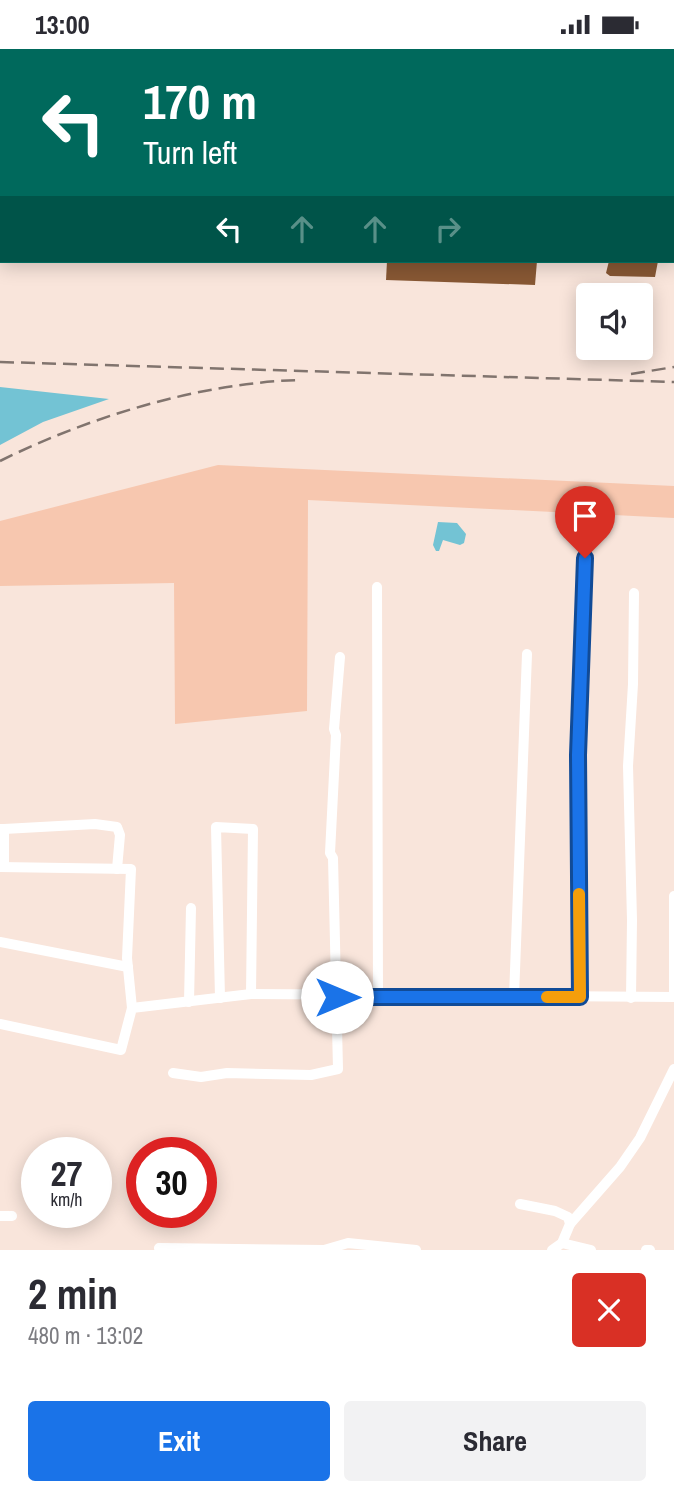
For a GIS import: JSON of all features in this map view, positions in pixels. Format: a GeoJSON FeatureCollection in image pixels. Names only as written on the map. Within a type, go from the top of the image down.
{"type":"FeatureCollection","features":[{"type":"Feature","properties":{"kind":"main road"},"geometry":{"type":"LineString","coordinates":[[574,49],[585,49]]}},
{"type":"Feature","properties":{"kind":"street"},"geometry":{"type":"LineString","coordinates":[[580,997],[578,767],[585,558]]}},
{"type":"Feature","properties":{"kind":"street"},"geometry":{"type":"LineString","coordinates":[[377,587],[378,997]]}},
{"type":"Feature","properties":{"kind":"street"},"geometry":{"type":"LineString","coordinates":[[631,998],[628,766],[634,684],[634,593]]}},
{"type":"Feature","properties":{"kind":"street"},"geometry":{"type":"LineString","coordinates":[[514,997],[527,654]]}},
{"type":"Feature","properties":{"kind":"street"},"geometry":{"type":"LineString","coordinates":[[173,1073],[201,1077],[227,1073],[312,1075],[338,1069],[331,872],[333,859],[330,853],[337,735],[334,729],[340,657]]}},
{"type":"Feature","properties":{"kind":"street"},"geometry":{"type":"LineString","coordinates":[[0,1024],[121,1050],[132,1008],[128,967],[131,869],[117,869],[2,867],[2,829],[95,824],[117,827],[120,835],[117,869]]}},
{"type":"Feature","properties":{"kind":"street"},"geometry":{"type":"LineString","coordinates":[[220,994],[216,827],[253,829],[252,989]]}},
{"type":"Feature","properties":{"kind":"street"},"geometry":{"type":"LineString","coordinates":[[132,1008],[189,1002],[252,989],[337,997],[674,997],[674,896]]}},
{"type":"Feature","properties":{"kind":"street"},"geometry":{"type":"LineString","coordinates":[[189,1002],[191,908]]}},
{"type":"Feature","properties":{"kind":"street"},"geometry":{"type":"LineString","coordinates":[[0,942],[128,967]]}},
{"type":"Feature","properties":{"kind":"street"},"geometry":{"type":"LineString","coordinates":[[552,1250],[562,1243],[570,1224],[620,1167],[640,1138],[674,1069]]}},
{"type":"Feature","properties":{"kind":"street"},"geometry":{"type":"LineString","coordinates":[[520,1204],[555,1211],[568,1217],[570,1224]]}},
{"type":"Feature","properties":{"kind":"street"},"geometry":{"type":"LineString","coordinates":[[0,1216],[12,1216]]}},
{"type":"Feature","properties":{"kind":"street"},"geometry":{"type":"LineString","coordinates":[[159,1248],[324,1249],[348,1243],[416,1250]]}},
{"type":"Feature","properties":{"kind":"street"},"geometry":{"type":"LineString","coordinates":[[562,1243],[591,1250]]}},
{"type":"Feature","properties":{"kind":"shaded area"},"geometry":{"type":"Polygon","coordinates":[[[218,465],[674,486],[674,518],[308,500],[307,711],[175,724],[174,583],[0,586],[0,521],[218,465]]]}},
{"type":"Feature","properties":{"kind":"water"},"geometry":{"type":"Polygon","coordinates":[[[0,387],[109,399],[43,422],[0,445],[0,387]]]}},
{"type":"Feature","properties":{"kind":"water"},"geometry":{"type":"Polygon","coordinates":[[[438,522],[457,523],[466,534],[464,543],[460,545],[443,540],[439,551],[436,551],[433,545],[438,522]]]}},
{"type":"Feature","properties":{"kind":"building"},"geometry":{"type":"Polygon","coordinates":[[[387,263],[537,263],[535,285],[386,280],[387,263]]]}},
{"type":"Feature","properties":{"kind":"building"},"geometry":{"type":"Polygon","coordinates":[[[608,263],[658,263],[655,277],[610,276],[606,273],[608,263]]]}},
{"type":"Feature","properties":{"kind":"railway"},"geometry":{"type":"LineString","coordinates":[[0,362],[674,382]]}},
{"type":"Feature","properties":{"kind":"railway"},"geometry":{"type":"LineString","coordinates":[[631,374],[674,367]]}},
{"type":"Feature","properties":{"kind":"railway"},"geometry":{"type":"LineString","coordinates":[[0,461],[70,430],[145,405],[223,388],[299,380]]}},
{"type":"Feature","properties":{"kind":"slow traffic"},"geometry":{"type":"LineString","coordinates":[[547,997],[580,997],[579,894]]}},
{"type":"Feature","properties":{"kind":"route"},"geometry":{"type":"LineString","coordinates":[[337,997],[580,997],[578,755],[585,558]]}}]}
